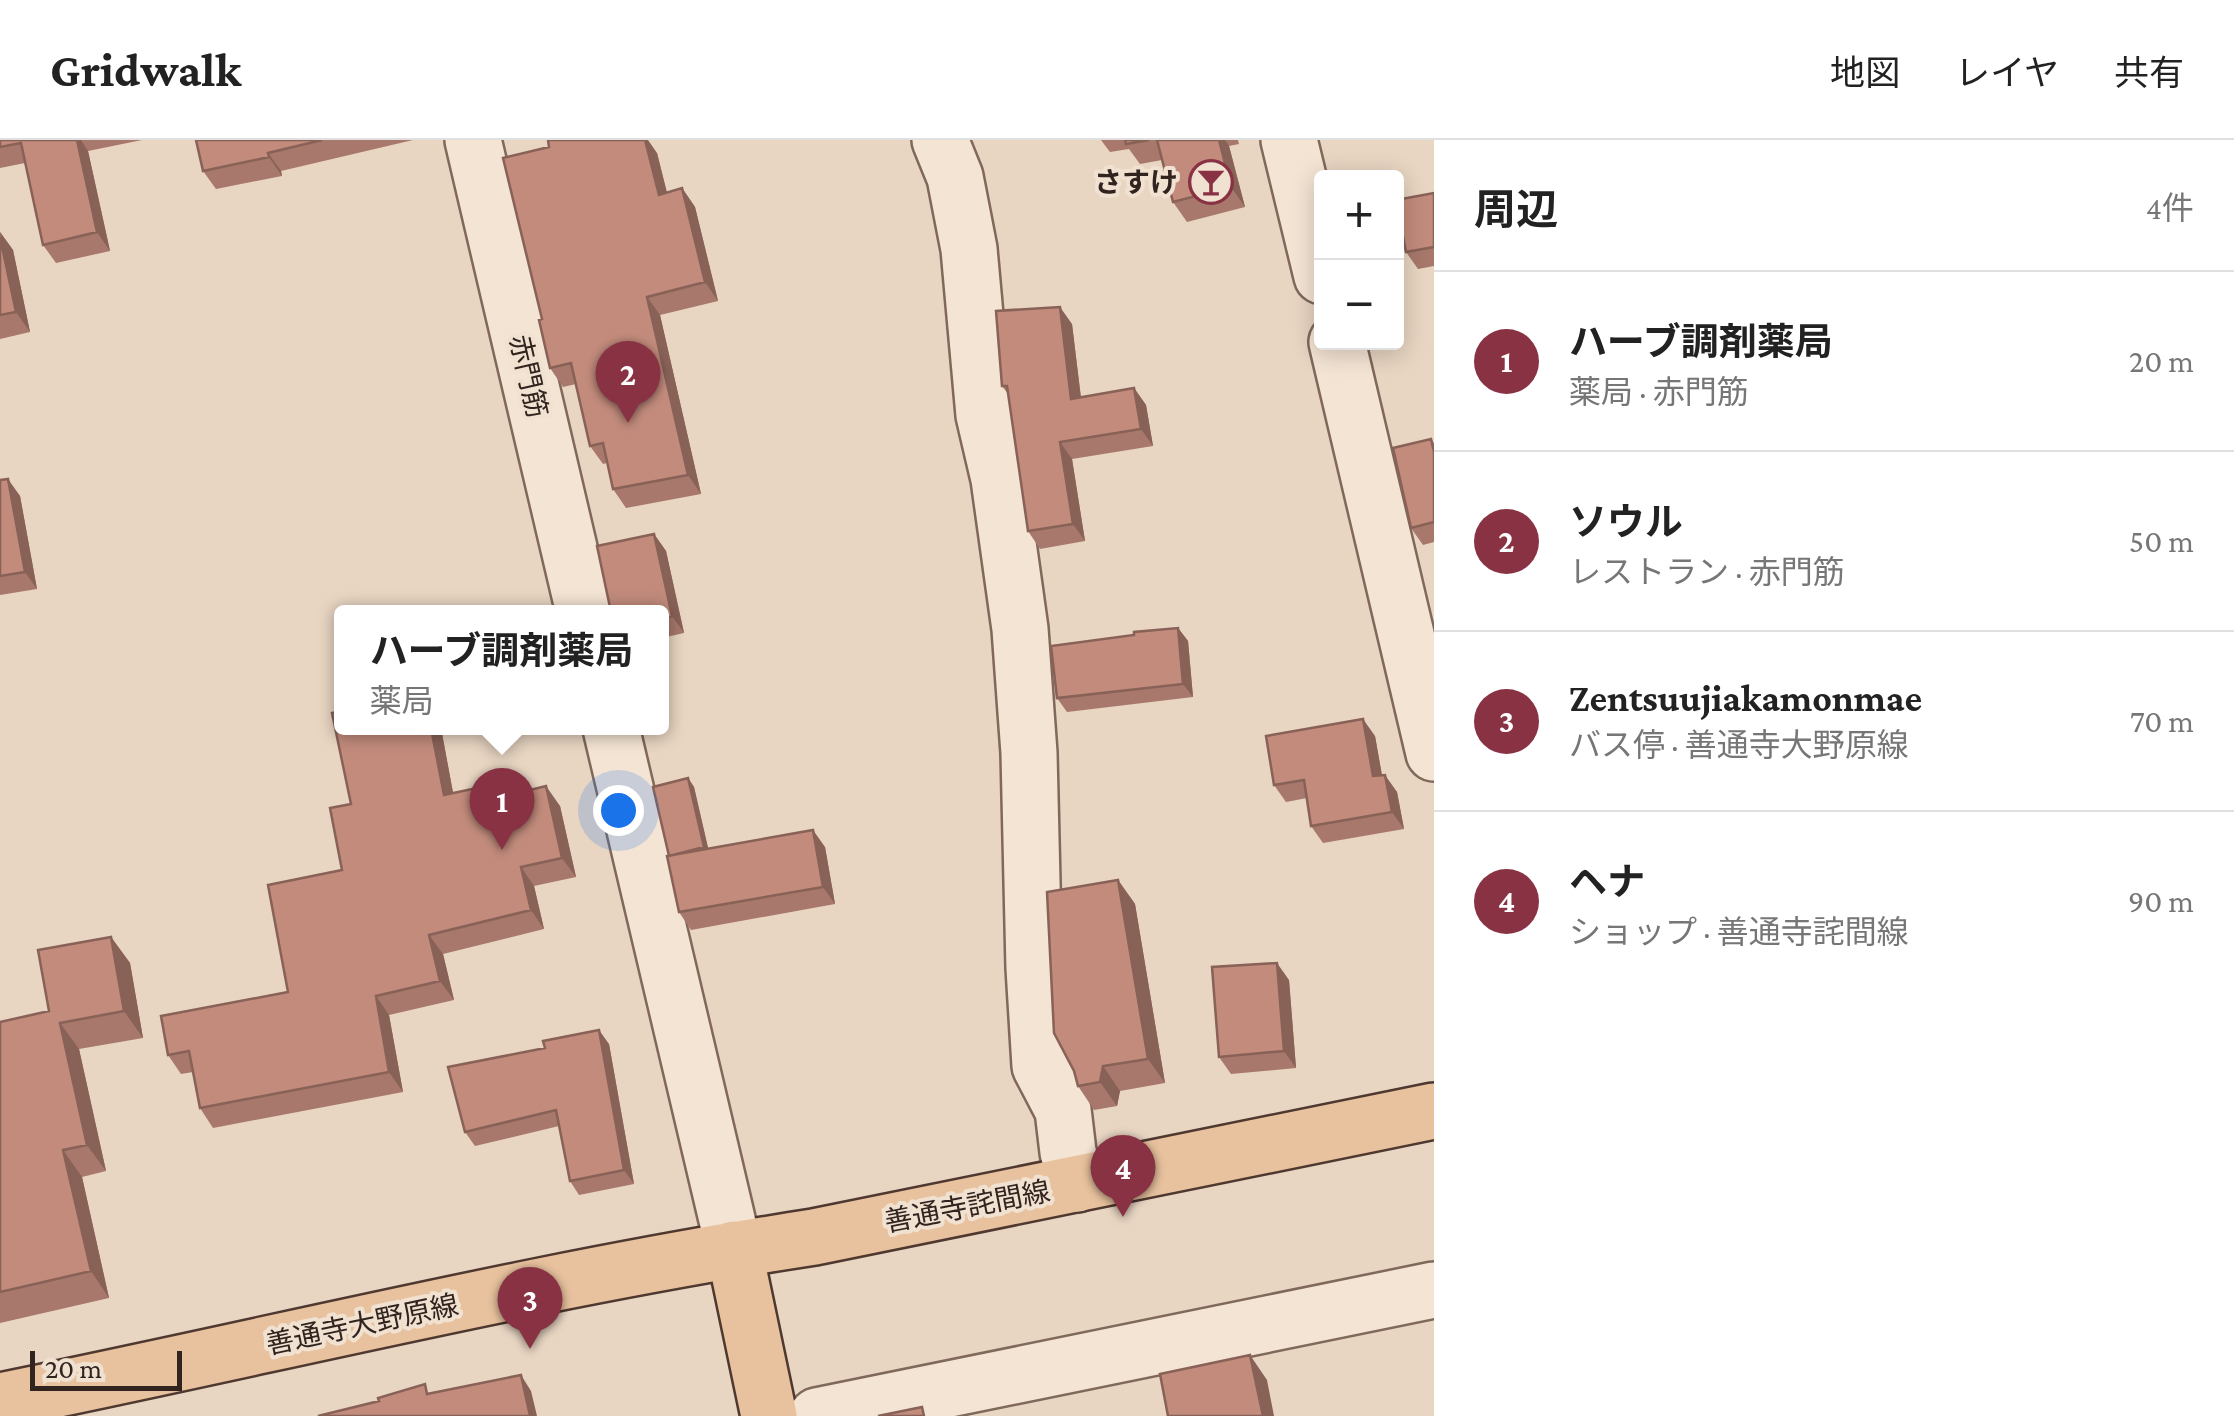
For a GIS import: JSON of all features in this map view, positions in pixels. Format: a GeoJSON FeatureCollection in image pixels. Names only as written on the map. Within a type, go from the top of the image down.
{"type":"FeatureCollection","features":[{"type":"Feature","properties":{"kind":"main road","name":"善通寺詫間線"},"geometry":{"type":"LineString","coordinates":[[734,1249],[814,1237],[1434,1111]]}},
{"type":"Feature","properties":{"kind":"main road","name":"善通寺大野原線"},"geometry":{"type":"LineString","coordinates":[[0,1401],[734,1249]]}},
{"type":"Feature","properties":{"kind":"main road"},"geometry":{"type":"LineString","coordinates":[[734,1249],[769,1416]]}},
{"type":"Feature","properties":{"kind":"street","name":"赤門筋"},"geometry":{"type":"LineString","coordinates":[[473,140],[582,605]]}},
{"type":"Feature","properties":{"kind":"street"},"geometry":{"type":"LineString","coordinates":[[940,140],[954,177],[969,249],[984,415],[1000,479],[1020,629],[1040,1066],[1063,1110],[1077,1184]]}},
{"type":"Feature","properties":{"kind":"street"},"geometry":{"type":"LineString","coordinates":[[1290,140],[1318,260]]}},
{"type":"Feature","properties":{"kind":"street"},"geometry":{"type":"LineString","coordinates":[[1339,350],[1434,753]]}},
{"type":"Feature","properties":{"kind":"street"},"geometry":{"type":"LineString","coordinates":[[614,735],[734,1249]]}},
{"type":"Feature","properties":{"kind":"street"},"geometry":{"type":"LineString","coordinates":[[817,1416],[1434,1290]]}},
{"type":"Feature","properties":{"kind":"building"},"geometry":{"type":"Polygon","coordinates":[[[0,140],[77,140],[97,232],[43,245],[21,143],[0,147],[0,140]]]}},
{"type":"Feature","properties":{"kind":"building"},"geometry":{"type":"Polygon","coordinates":[[[196,140],[322,140],[268,153],[269,157],[203,171],[196,140]]]}},
{"type":"Feature","properties":{"kind":"building"},"geometry":{"type":"Polygon","coordinates":[[[548,140],[645,140],[659,195],[682,188],[705,282],[647,297],[688,475],[613,489],[603,443],[590,446],[571,363],[550,368],[503,158],[549,147],[548,140]]]}},
{"type":"Feature","properties":{"kind":"building"},"geometry":{"type":"Polygon","coordinates":[[[1157,140],[1219,140],[1231,187],[1173,202],[1157,140]]]}},
{"type":"Feature","properties":{"kind":"building"},"geometry":{"type":"Polygon","coordinates":[[[1434,193],[1434,247],[1406,252],[1404,199],[1434,193]]]}},
{"type":"Feature","properties":{"kind":"building"},"geometry":{"type":"Polygon","coordinates":[[[0,237],[16,312],[0,315],[0,237]]]}},
{"type":"Feature","properties":{"kind":"building"},"geometry":{"type":"Polygon","coordinates":[[[1060,307],[1071,399],[1134,388],[1141,429],[1060,442],[1073,524],[1028,531],[1007,386],[1002,386],[996,311],[1060,307]]]}},
{"type":"Feature","properties":{"kind":"building"},"geometry":{"type":"Polygon","coordinates":[[[1431,439],[1434,522],[1411,528],[1393,448],[1431,439]]]}},
{"type":"Feature","properties":{"kind":"building"},"geometry":{"type":"Polygon","coordinates":[[[8,479],[25,572],[0,576],[0,480],[8,479]]]}},
{"type":"Feature","properties":{"kind":"building"},"geometry":{"type":"Polygon","coordinates":[[[654,534],[672,616],[669,617],[669,605],[610,605],[597,546],[654,534]]]}},
{"type":"Feature","properties":{"kind":"building"},"geometry":{"type":"Polygon","coordinates":[[[1178,628],[1183,684],[1057,698],[1051,646],[1178,628]]]}},
{"type":"Feature","properties":{"kind":"building"},"geometry":{"type":"Polygon","coordinates":[[[1363,719],[1373,776],[1385,775],[1392,812],[1311,826],[1304,780],[1274,785],[1266,736],[1363,719]]]}},
{"type":"Feature","properties":{"kind":"building"},"geometry":{"type":"Polygon","coordinates":[[[337,735],[432,735],[444,795],[519,779],[522,792],[546,786],[562,858],[521,867],[531,910],[429,935],[440,981],[376,996],[389,1072],[200,1108],[189,1051],[168,1055],[161,1016],[288,992],[268,885],[342,870],[330,808],[351,804],[337,735]]]}},
{"type":"Feature","properties":{"kind":"building"},"geometry":{"type":"Polygon","coordinates":[[[688,778],[704,847],[669,856],[653,787],[688,778]]]}},
{"type":"Feature","properties":{"kind":"building"},"geometry":{"type":"Polygon","coordinates":[[[813,830],[823,887],[679,912],[667,856],[813,830]]]}},
{"type":"Feature","properties":{"kind":"building"},"geometry":{"type":"Polygon","coordinates":[[[1118,880],[1148,1059],[1103,1066],[1100,1082],[1078,1086],[1054,1033],[1047,892],[1118,880]]]}},
{"type":"Feature","properties":{"kind":"building"},"geometry":{"type":"Polygon","coordinates":[[[111,937],[124,1011],[60,1023],[87,1145],[63,1150],[91,1271],[0,1292],[0,1022],[49,1011],[38,950],[111,937]]]}},
{"type":"Feature","properties":{"kind":"building"},"geometry":{"type":"Polygon","coordinates":[[[1277,963],[1284,1051],[1219,1057],[1212,967],[1277,963]]]}},
{"type":"Feature","properties":{"kind":"building"},"geometry":{"type":"Polygon","coordinates":[[[599,1030],[624,1170],[570,1181],[556,1110],[465,1132],[448,1067],[545,1048],[543,1041],[599,1030]]]}},
{"type":"Feature","properties":{"kind":"building"},"geometry":{"type":"Polygon","coordinates":[[[1250,1355],[1263,1416],[1168,1416],[1160,1374],[1250,1355]]]}},
{"type":"Feature","properties":{"kind":"building"},"geometry":{"type":"Polygon","coordinates":[[[521,1375],[530,1416],[318,1416],[379,1401],[378,1398],[425,1384],[427,1394],[521,1375]]]}},
{"type":"Feature","properties":{"kind":"building"},"geometry":{"type":"Polygon","coordinates":[[[922,1407],[924,1416],[878,1416],[922,1407]]]}},
{"type":"Feature","properties":{"kind":"place","name":"さすけ"},"geometry":{"type":"Point","coordinates":[1211,182]}},
{"type":"Feature","properties":{"kind":"place","name":"ソウル"},"geometry":{"type":"Point","coordinates":[628,423]}},
{"type":"Feature","properties":{"kind":"place","name":"ハーブ調剤薬局"},"geometry":{"type":"Point","coordinates":[502,850]}},
{"type":"Feature","properties":{"kind":"place","name":"ヘナ"},"geometry":{"type":"Point","coordinates":[1123,1217]}},
{"type":"Feature","properties":{"kind":"place","name":"Zentsuujiakamonmae"},"geometry":{"type":"Point","coordinates":[530,1349]}}]}
